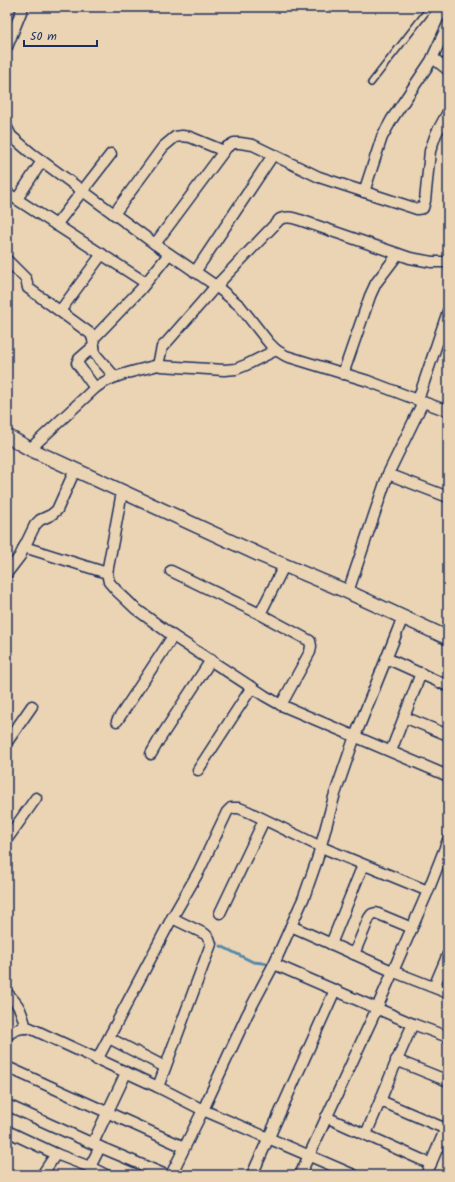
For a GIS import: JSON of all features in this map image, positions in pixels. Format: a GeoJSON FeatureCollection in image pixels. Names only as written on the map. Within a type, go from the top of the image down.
{"type":"FeatureCollection","features":[{"type":"Feature","properties":{"kind":"street"},"geometry":{"type":"LineString","coordinates":[[7,48],[23,7]]}},
{"type":"Feature","properties":{"kind":"street"},"geometry":{"type":"LineString","coordinates":[[364,192],[382,137],[433,58],[448,24]]}},
{"type":"Feature","properties":{"kind":"street"},"geometry":{"type":"LineString","coordinates":[[433,58],[448,70]]}},
{"type":"Feature","properties":{"kind":"street"},"geometry":{"type":"LineString","coordinates":[[155,244],[227,147],[234,143],[254,145],[319,177],[417,209],[423,208],[430,150],[436,134],[448,112]]}},
{"type":"Feature","properties":{"kind":"street"},"geometry":{"type":"LineString","coordinates":[[7,128],[12,140],[155,244],[216,286],[240,306],[276,350],[286,356],[368,381],[448,411]]}},
{"type":"Feature","properties":{"kind":"street"},"geometry":{"type":"LineString","coordinates":[[114,214],[163,147],[175,137],[190,137],[224,151]]}},
{"type":"Feature","properties":{"kind":"street"},"geometry":{"type":"LineString","coordinates":[[56,225],[111,154]]}},
{"type":"Feature","properties":{"kind":"street"},"geometry":{"type":"LineString","coordinates":[[195,272],[274,155]]}},
{"type":"Feature","properties":{"kind":"street"},"geometry":{"type":"LineString","coordinates":[[17,199],[42,161]]}},
{"type":"Feature","properties":{"kind":"street"},"geometry":{"type":"LineString","coordinates":[[7,192],[146,283]]}},
{"type":"Feature","properties":{"kind":"street"},"geometry":{"type":"LineString","coordinates":[[158,365],[162,347],[216,286],[280,219],[284,217],[300,220],[410,258],[432,262],[448,262]]}},
{"type":"Feature","properties":{"kind":"street"},"geometry":{"type":"LineString","coordinates":[[60,311],[102,254]]}},
{"type":"Feature","properties":{"kind":"street"},"geometry":{"type":"LineString","coordinates":[[96,388],[77,363],[78,359],[94,343],[146,283],[169,254]]}},
{"type":"Feature","properties":{"kind":"street"},"geometry":{"type":"LineString","coordinates":[[343,374],[370,296],[376,283],[398,254]]}},
{"type":"Feature","properties":{"kind":"street"},"geometry":{"type":"LineString","coordinates":[[7,260],[26,279],[28,288],[91,334],[96,354],[115,377]]}},
{"type":"Feature","properties":{"kind":"street"},"geometry":{"type":"LineString","coordinates":[[348,592],[388,474],[420,401],[448,311]]}},
{"type":"Feature","properties":{"kind":"street"},"geometry":{"type":"LineString","coordinates":[[30,449],[105,381],[158,365],[224,370],[236,369],[276,350]]}},
{"type":"Feature","properties":{"kind":"street"},"geometry":{"type":"LineString","coordinates":[[7,436],[30,449],[122,492],[284,566],[348,592],[448,638]]}},
{"type":"Feature","properties":{"kind":"street"},"geometry":{"type":"LineString","coordinates":[[7,573],[20,556],[35,525],[40,520],[51,515],[57,510],[75,470]]}},
{"type":"Feature","properties":{"kind":"street"},"geometry":{"type":"LineString","coordinates":[[388,474],[448,497]]}},
{"type":"Feature","properties":{"kind":"street"},"geometry":{"type":"LineString","coordinates":[[122,492],[107,573],[109,582],[136,608],[173,636],[281,705],[355,735],[448,776]]}},
{"type":"Feature","properties":{"kind":"street"},"geometry":{"type":"LineString","coordinates":[[24,548],[107,573]]}},
{"type":"Feature","properties":{"kind":"street"},"geometry":{"type":"LineString","coordinates":[[260,614],[284,566]]}},
{"type":"Feature","properties":{"kind":"street"},"geometry":{"type":"LineString","coordinates":[[171,571],[260,614],[310,642],[310,652],[281,705]]}},
{"type":"Feature","properties":{"kind":"street"},"geometry":{"type":"LineString","coordinates":[[170,1175],[203,1110],[247,1015],[274,964],[304,897],[321,847],[334,797],[355,735],[403,617]]}},
{"type":"Feature","properties":{"kind":"street"},"geometry":{"type":"LineString","coordinates":[[117,721],[173,636]]}},
{"type":"Feature","properties":{"kind":"street"},"geometry":{"type":"LineString","coordinates":[[386,658],[448,686]]}},
{"type":"Feature","properties":{"kind":"street"},"geometry":{"type":"LineString","coordinates":[[151,754],[211,660]]}},
{"type":"Feature","properties":{"kind":"street"},"geometry":{"type":"LineString","coordinates":[[391,751],[421,674]]}},
{"type":"Feature","properties":{"kind":"street"},"geometry":{"type":"LineString","coordinates":[[198,770],[252,687]]}},
{"type":"Feature","properties":{"kind":"street"},"geometry":{"type":"LineString","coordinates":[[7,742],[32,706]]}},
{"type":"Feature","properties":{"kind":"street"},"geometry":{"type":"LineString","coordinates":[[404,717],[448,735]]}},
{"type":"Feature","properties":{"kind":"street"},"geometry":{"type":"LineString","coordinates":[[7,839],[36,798]]}},
{"type":"Feature","properties":{"kind":"street"},"geometry":{"type":"LineString","coordinates":[[97,1060],[172,918],[199,871],[227,812],[231,808],[239,808],[321,847],[428,891]]}},
{"type":"Feature","properties":{"kind":"street"},"geometry":{"type":"LineString","coordinates":[[220,913],[264,820]]}},
{"type":"Feature","properties":{"kind":"street"},"geometry":{"type":"LineString","coordinates":[[300,1175],[412,928],[448,841]]}},
{"type":"Feature","properties":{"kind":"street"},"geometry":{"type":"LineString","coordinates":[[331,944],[363,865]]}},
{"type":"Feature","properties":{"kind":"street"},"geometry":{"type":"LineString","coordinates":[[354,954],[372,914],[376,913],[412,928]]}},
{"type":"Feature","properties":{"kind":"street"},"geometry":{"type":"LineString","coordinates":[[158,1087],[211,944],[210,938],[205,934],[172,918]]}},
{"type":"Feature","properties":{"kind":"street"},"geometry":{"type":"LineString","coordinates":[[291,926],[392,971],[448,993]]}},
{"type":"Feature","properties":{"kind":"street"},"geometry":{"type":"LineString","coordinates":[[434,987],[448,954]]}},
{"type":"Feature","properties":{"kind":"street"},"geometry":{"type":"LineString","coordinates":[[274,964],[413,1024],[448,1037]]}},
{"type":"Feature","properties":{"kind":"street"},"geometry":{"type":"LineString","coordinates":[[252,1175],[335,990]]}},
{"type":"Feature","properties":{"kind":"street"},"geometry":{"type":"LineString","coordinates":[[7,992],[21,1010],[26,1028]]}},
{"type":"Feature","properties":{"kind":"street"},"geometry":{"type":"LineString","coordinates":[[366,1134],[381,1101],[396,1060],[413,1024]]}},
{"type":"Feature","properties":{"kind":"street"},"geometry":{"type":"LineString","coordinates":[[7,1036],[13,1030],[30,1028],[158,1087],[203,1110],[353,1175]]}},
{"type":"Feature","properties":{"kind":"street"},"geometry":{"type":"LineString","coordinates":[[109,1038],[165,1067]]}},
{"type":"Feature","properties":{"kind":"street"},"geometry":{"type":"LineString","coordinates":[[396,1060],[448,1081]]}},
{"type":"Feature","properties":{"kind":"street"},"geometry":{"type":"LineString","coordinates":[[7,1067],[184,1147]]}},
{"type":"Feature","properties":{"kind":"street"},"geometry":{"type":"LineString","coordinates":[[90,1167],[108,1113],[126,1073]]}},
{"type":"Feature","properties":{"kind":"street"},"geometry":{"type":"LineString","coordinates":[[381,1101],[447,1126],[426,1175]]}},
{"type":"Feature","properties":{"kind":"street"},"geometry":{"type":"LineString","coordinates":[[7,1105],[166,1175]]}},
{"type":"Feature","properties":{"kind":"street"},"geometry":{"type":"LineString","coordinates":[[326,1117],[431,1164]]}},
{"type":"Feature","properties":{"kind":"street"},"geometry":{"type":"LineString","coordinates":[[7,1131],[106,1175]]}},
{"type":"Feature","properties":{"kind":"street"},"geometry":{"type":"LineString","coordinates":[[42,1175],[56,1154]]}},
{"type":"Feature","properties":{"kind":"lane"},"geometry":{"type":"LineString","coordinates":[[371,83],[430,7]]}},
{"type":"Feature","properties":{"kind":"waterway"},"geometry":{"type":"LineString","coordinates":[[221,946],[253,962],[273,964]]}}]}
